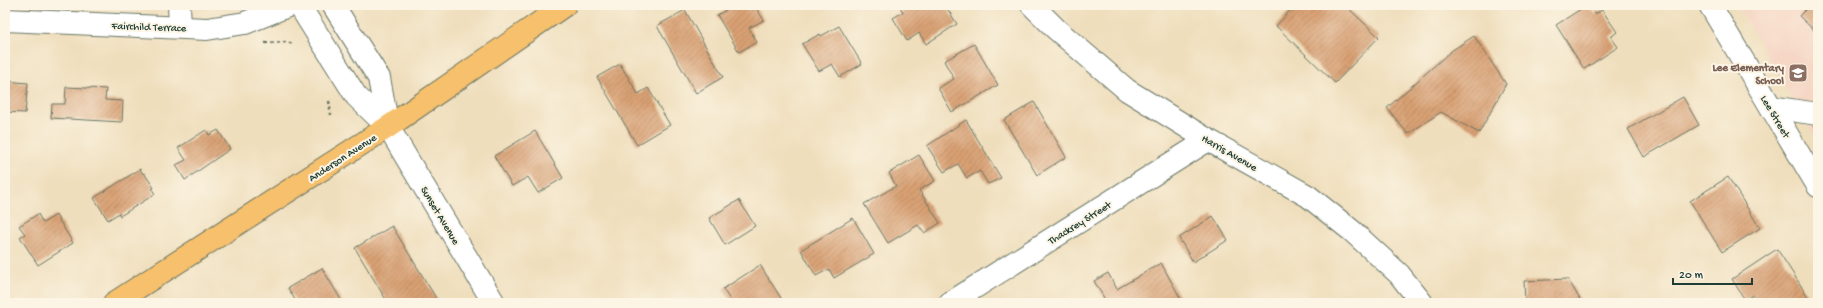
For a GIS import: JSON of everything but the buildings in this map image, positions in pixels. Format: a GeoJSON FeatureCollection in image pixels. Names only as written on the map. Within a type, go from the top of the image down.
{"type":"FeatureCollection","features":[{"type":"Feature","properties":{"kind":"main road","name":"Anderson Avenue"},"geometry":{"type":"LineString","coordinates":[[114,303],[388,127],[565,5]]}},
{"type":"Feature","properties":{"kind":"street"},"geometry":{"type":"LineString","coordinates":[[179,5],[180,27]]}},
{"type":"Feature","properties":{"kind":"street","name":"Fairchild Terrace"},"geometry":{"type":"LineString","coordinates":[[5,20],[207,29],[245,23],[290,5]]}},
{"type":"Feature","properties":{"kind":"street","name":"Sunset Avenue"},"geometry":{"type":"LineString","coordinates":[[299,5],[356,96],[388,127],[494,303]]}},
{"type":"Feature","properties":{"kind":"street","name":"Sunset Avenue"},"geometry":{"type":"LineString","coordinates":[[332,5],[379,78],[388,127]]}},
{"type":"Feature","properties":{"kind":"street","name":"Harris Avenue"},"geometry":{"type":"LineString","coordinates":[[1032,5],[1126,90],[1208,140],[1308,196],[1352,231],[1399,274],[1422,303]]}},
{"type":"Feature","properties":{"kind":"street","name":"Lee Street"},"geometry":{"type":"LineString","coordinates":[[1710,5],[1818,186]]}},
{"type":"Feature","properties":{"kind":"street"},"geometry":{"type":"LineString","coordinates":[[1771,107],[1818,114]]}},
{"type":"Feature","properties":{"kind":"street","name":"Thackrey Street"},"geometry":{"type":"LineString","coordinates":[[950,303],[1208,140]]}},
{"type":"Feature","properties":{"kind":"path"},"geometry":{"type":"LineString","coordinates":[[254,20],[261,44],[287,42],[300,47]]}},
{"type":"Feature","properties":{"kind":"path"},"geometry":{"type":"LineString","coordinates":[[328,95],[331,115]]}},
{"type":"Feature","properties":{"kind":"shaded area","name":"Lee Elementary School"},"geometry":{"type":"Polygon","coordinates":[[[1737,5],[1818,5],[1818,142],[1737,5]]]}},
{"type":"Feature","properties":{"kind":"place","name":"Lee Elementary School"},"geometry":{"type":"Point","coordinates":[1798,73]}}]}
